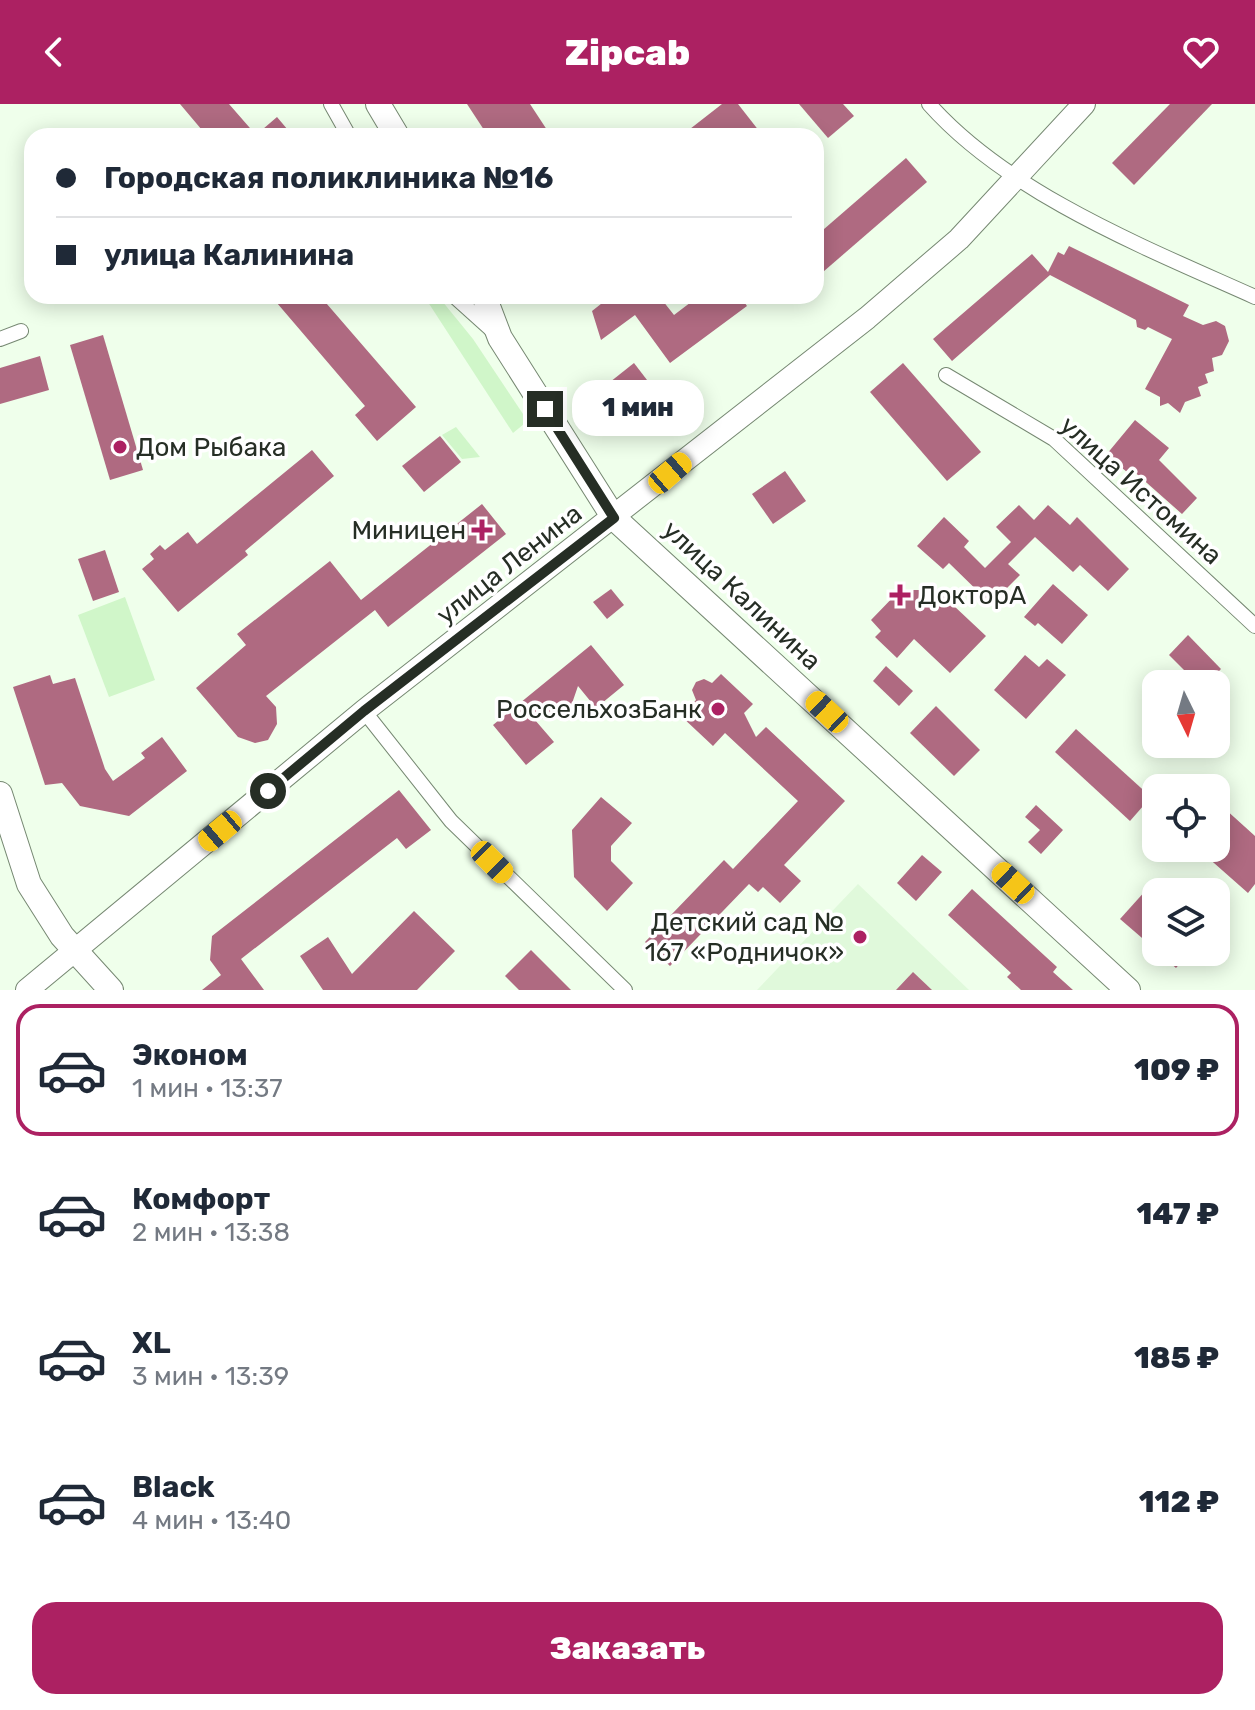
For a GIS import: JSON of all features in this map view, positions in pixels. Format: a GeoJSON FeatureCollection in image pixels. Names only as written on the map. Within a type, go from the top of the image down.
{"type":"FeatureCollection","features":[{"type":"Feature","properties":{"kind":"main road"},"geometry":{"type":"LineString","coordinates":[[378,104],[392,128]]}},
{"type":"Feature","properties":{"kind":"main road","name":"улица Ленина"},"geometry":{"type":"LineString","coordinates":[[27,990],[364,711],[614,518],[890,298],[959,239],[1084,104]]}},
{"type":"Feature","properties":{"kind":"main road","name":"улица Калинина"},"geometry":{"type":"LineString","coordinates":[[487,304],[500,338],[614,518],[1128,990]]}},
{"type":"Feature","properties":{"kind":"main road"},"geometry":{"type":"LineString","coordinates":[[0,794],[29,884],[62,936],[111,990]]}},
{"type":"Feature","properties":{"kind":"street"},"geometry":{"type":"LineString","coordinates":[[331,104],[344,128]]}},
{"type":"Feature","properties":{"kind":"street"},"geometry":{"type":"LineString","coordinates":[[929,104],[987,159],[1014,178],[1159,254],[1255,297]]}},
{"type":"Feature","properties":{"kind":"street","name":"улица Калинина"},"geometry":{"type":"LineString","coordinates":[[463,304],[500,338]]}},
{"type":"Feature","properties":{"kind":"street"},"geometry":{"type":"LineString","coordinates":[[0,339],[21,331]]}},
{"type":"Feature","properties":{"kind":"street","name":"улица Истомина"},"geometry":{"type":"LineString","coordinates":[[946,375],[1054,439],[1255,626]]}},
{"type":"Feature","properties":{"kind":"street"},"geometry":{"type":"LineString","coordinates":[[364,711],[451,821],[625,990]]}},
{"type":"Feature","properties":{"kind":"shaded area"},"geometry":{"type":"Polygon","coordinates":[[[429,304],[445,304],[473,339],[525,417],[524,424],[513,433],[429,304]]]}},
{"type":"Feature","properties":{"kind":"shaded area"},"geometry":{"type":"Polygon","coordinates":[[[456,427],[480,457],[462,459],[442,435],[456,427]]]}},
{"type":"Feature","properties":{"kind":"shaded area"},"geometry":{"type":"Polygon","coordinates":[[[125,597],[155,680],[109,697],[78,615],[125,597]]]}},
{"type":"Feature","properties":{"kind":"shaded area","name":"Детский сад № 167 «Родничок»"},"geometry":{"type":"Polygon","coordinates":[[[858,884],[969,990],[757,990],[858,884]]]}},
{"type":"Feature","properties":{"kind":"building"},"geometry":{"type":"Polygon","coordinates":[[[180,104],[229,104],[250,128],[200,128],[180,104]]]}},
{"type":"Feature","properties":{"kind":"building"},"geometry":{"type":"Polygon","coordinates":[[[467,104],[530,104],[546,128],[483,128],[467,104]]]}},
{"type":"Feature","properties":{"kind":"building"},"geometry":{"type":"Polygon","coordinates":[[[722,104],[738,104],[757,128],[691,128],[722,104]]]}},
{"type":"Feature","properties":{"kind":"building"},"geometry":{"type":"Polygon","coordinates":[[[799,104],[843,104],[854,116],[828,138],[824,128],[819,128],[799,104]]]}},
{"type":"Feature","properties":{"kind":"building"},"geometry":{"type":"Polygon","coordinates":[[[1170,104],[1212,104],[1134,185],[1112,163],[1170,104]]]}},
{"type":"Feature","properties":{"kind":"building"},"geometry":{"type":"Polygon","coordinates":[[[277,117],[286,128],[264,128],[277,117]]]}},
{"type":"Feature","properties":{"kind":"building"},"geometry":{"type":"Polygon","coordinates":[[[906,158],[927,182],[824,271],[824,229],[906,158]]]}},
{"type":"Feature","properties":{"kind":"building"},"geometry":{"type":"Polygon","coordinates":[[[1069,246],[1189,305],[1183,316],[1203,325],[1216,321],[1225,326],[1229,341],[1222,355],[1212,358],[1214,371],[1205,374],[1208,383],[1198,387],[1201,396],[1185,402],[1180,413],[1168,403],[1160,406],[1160,397],[1145,389],[1172,339],[1148,327],[1145,330],[1137,327],[1136,320],[1050,275],[952,361],[933,339],[1032,254],[1048,272],[1058,252],[1064,255],[1069,246]]]}},
{"type":"Feature","properties":{"kind":"building"},"geometry":{"type":"Polygon","coordinates":[[[278,304],[327,304],[416,407],[377,441],[355,415],[365,406],[278,304]]]}},
{"type":"Feature","properties":{"kind":"building"},"geometry":{"type":"Polygon","coordinates":[[[601,304],[665,304],[674,315],[688,304],[747,306],[670,363],[635,315],[601,340],[592,311],[601,304]]]}},
{"type":"Feature","properties":{"kind":"building"},"geometry":{"type":"Polygon","coordinates":[[[103,335],[143,470],[110,480],[70,345],[103,335]]]}},
{"type":"Feature","properties":{"kind":"building"},"geometry":{"type":"Polygon","coordinates":[[[40,356],[49,390],[0,404],[0,368],[40,356]]]}},
{"type":"Feature","properties":{"kind":"building"},"geometry":{"type":"Polygon","coordinates":[[[634,363],[660,397],[631,420],[605,386],[634,363]]]}},
{"type":"Feature","properties":{"kind":"building"},"geometry":{"type":"Polygon","coordinates":[[[903,363],[981,452],[947,481],[870,392],[903,363]]]}},
{"type":"Feature","properties":{"kind":"building"},"geometry":{"type":"Polygon","coordinates":[[[1135,420],[1169,448],[1159,460],[1197,498],[1182,514],[1130,468],[1127,472],[1106,455],[1135,420]]]}},
{"type":"Feature","properties":{"kind":"building"},"geometry":{"type":"Polygon","coordinates":[[[440,436],[461,462],[424,492],[402,466],[440,436]]]}},
{"type":"Feature","properties":{"kind":"building"},"geometry":{"type":"Polygon","coordinates":[[[312,450],[334,476],[245,551],[248,555],[178,612],[142,569],[154,559],[150,554],[160,545],[165,550],[188,532],[197,544],[312,450]]]}},
{"type":"Feature","properties":{"kind":"building"},"geometry":{"type":"Polygon","coordinates":[[[785,471],[806,501],[773,524],[752,494],[785,471]]]}},
{"type":"Feature","properties":{"kind":"building"},"geometry":{"type":"Polygon","coordinates":[[[482,504],[506,534],[388,627],[375,610],[266,696],[276,707],[277,724],[268,740],[255,743],[238,737],[196,688],[246,645],[237,634],[330,561],[361,600],[482,504]]]}},
{"type":"Feature","properties":{"kind":"building"},"geometry":{"type":"Polygon","coordinates":[[[1019,505],[1034,520],[1048,505],[1070,525],[1077,517],[1129,569],[1108,591],[1080,565],[1073,572],[1035,537],[1008,564],[1020,575],[991,604],[949,563],[943,569],[917,546],[944,517],[969,541],[964,547],[985,568],[1011,542],[996,527],[1019,505]]]}},
{"type":"Feature","properties":{"kind":"building"},"geometry":{"type":"Polygon","coordinates":[[[105,550],[119,592],[93,601],[78,559],[105,550]]]}},
{"type":"Feature","properties":{"kind":"building"},"geometry":{"type":"Polygon","coordinates":[[[1053,584],[1088,615],[1062,644],[1038,623],[1035,626],[1024,617],[1053,584]]]}},
{"type":"Feature","properties":{"kind":"building"},"geometry":{"type":"Polygon","coordinates":[[[611,589],[624,605],[607,619],[593,602],[611,589]]]}},
{"type":"Feature","properties":{"kind":"building"},"geometry":{"type":"Polygon","coordinates":[[[900,590],[906,595],[911,590],[937,590],[986,636],[950,673],[914,639],[897,658],[875,637],[881,631],[871,620],[900,590]]]}},
{"type":"Feature","properties":{"kind":"building"},"geometry":{"type":"Polygon","coordinates":[[[1188,635],[1221,669],[1184,670],[1169,655],[1188,635]]]}},
{"type":"Feature","properties":{"kind":"building"},"geometry":{"type":"Polygon","coordinates":[[[591,645],[624,685],[596,708],[578,686],[568,715],[535,720],[554,742],[526,765],[493,725],[591,645]]]}},
{"type":"Feature","properties":{"kind":"building"},"geometry":{"type":"Polygon","coordinates":[[[1025,655],[1039,667],[1047,659],[1066,675],[1026,719],[994,690],[1025,655]]]}},
{"type":"Feature","properties":{"kind":"building"},"geometry":{"type":"Polygon","coordinates":[[[886,666],[913,691],[899,706],[873,681],[886,666]]]}},
{"type":"Feature","properties":{"kind":"building"},"geometry":{"type":"Polygon","coordinates":[[[721,674],[753,704],[744,713],[756,737],[766,727],[845,801],[784,865],[801,881],[780,903],[763,887],[758,892],[749,884],[670,966],[645,942],[724,860],[733,869],[798,801],[725,733],[713,746],[681,716],[696,700],[692,690],[696,682],[704,679],[712,683],[721,674]]]}},
{"type":"Feature","properties":{"kind":"building"},"geometry":{"type":"Polygon","coordinates":[[[50,675],[53,684],[75,678],[105,769],[113,781],[145,758],[141,753],[162,737],[187,771],[129,816],[80,806],[62,783],[45,785],[13,687],[50,675]]]}},
{"type":"Feature","properties":{"kind":"building"},"geometry":{"type":"Polygon","coordinates":[[[936,706],[980,750],[954,776],[910,733],[936,706]]]}},
{"type":"Feature","properties":{"kind":"building"},"geometry":{"type":"Polygon","coordinates":[[[1076,729],[1142,789],[1142,807],[1130,821],[1055,752],[1076,729]]]}},
{"type":"Feature","properties":{"kind":"building"},"geometry":{"type":"Polygon","coordinates":[[[399,790],[431,830],[406,849],[397,838],[241,959],[264,990],[202,990],[221,975],[210,960],[212,936],[399,790]]]}},
{"type":"Feature","properties":{"kind":"building"},"geometry":{"type":"Polygon","coordinates":[[[601,797],[632,823],[611,846],[611,861],[633,883],[607,911],[574,877],[572,830],[601,797]]]}},
{"type":"Feature","properties":{"kind":"building"},"geometry":{"type":"Polygon","coordinates":[[[1036,805],[1063,830],[1041,854],[1028,842],[1040,830],[1025,817],[1036,805]]]}},
{"type":"Feature","properties":{"kind":"building"},"geometry":{"type":"Polygon","coordinates":[[[1230,813],[1255,836],[1255,884],[1248,893],[1213,862],[1230,862],[1230,813]]]}},
{"type":"Feature","properties":{"kind":"building"},"geometry":{"type":"Polygon","coordinates":[[[922,855],[942,872],[916,901],[897,883],[922,855]]]}},
{"type":"Feature","properties":{"kind":"building"},"geometry":{"type":"Polygon","coordinates":[[[972,889],[1057,967],[1053,972],[1073,990],[1021,990],[1007,977],[1011,973],[948,915],[972,889]]]}},
{"type":"Feature","properties":{"kind":"building"},"geometry":{"type":"Polygon","coordinates":[[[1142,895],[1142,938],[1120,919],[1142,895]]]}},
{"type":"Feature","properties":{"kind":"building"},"geometry":{"type":"Polygon","coordinates":[[[414,911],[455,951],[417,990],[323,990],[300,956],[328,937],[352,974],[414,911]]]}},
{"type":"Feature","properties":{"kind":"building"},"geometry":{"type":"Polygon","coordinates":[[[531,950],[571,990],[519,990],[505,976],[531,950]]]}},
{"type":"Feature","properties":{"kind":"building"},"geometry":{"type":"Polygon","coordinates":[[[913,972],[932,990],[896,990],[913,972]]]}},
{"type":"Feature","properties":{"kind":"place","name":"Дом Рыбака"},"geometry":{"type":"Point","coordinates":[120,447]}},
{"type":"Feature","properties":{"kind":"place","name":"Миницен"},"geometry":{"type":"Point","coordinates":[482,530]}},
{"type":"Feature","properties":{"kind":"place","name":"ДокторА"},"geometry":{"type":"Point","coordinates":[900,595]}},
{"type":"Feature","properties":{"kind":"place","name":"РоссельхозБанк"},"geometry":{"type":"Point","coordinates":[718,709]}},
{"type":"Feature","properties":{"kind":"place","name":"Детский сад № 167 «Родничок»"},"geometry":{"type":"Point","coordinates":[860,937]}},
{"type":"Feature","properties":{"kind":"route"},"geometry":{"type":"LineString","coordinates":[[268,791],[364,711],[614,518],[545,409]]}}]}
